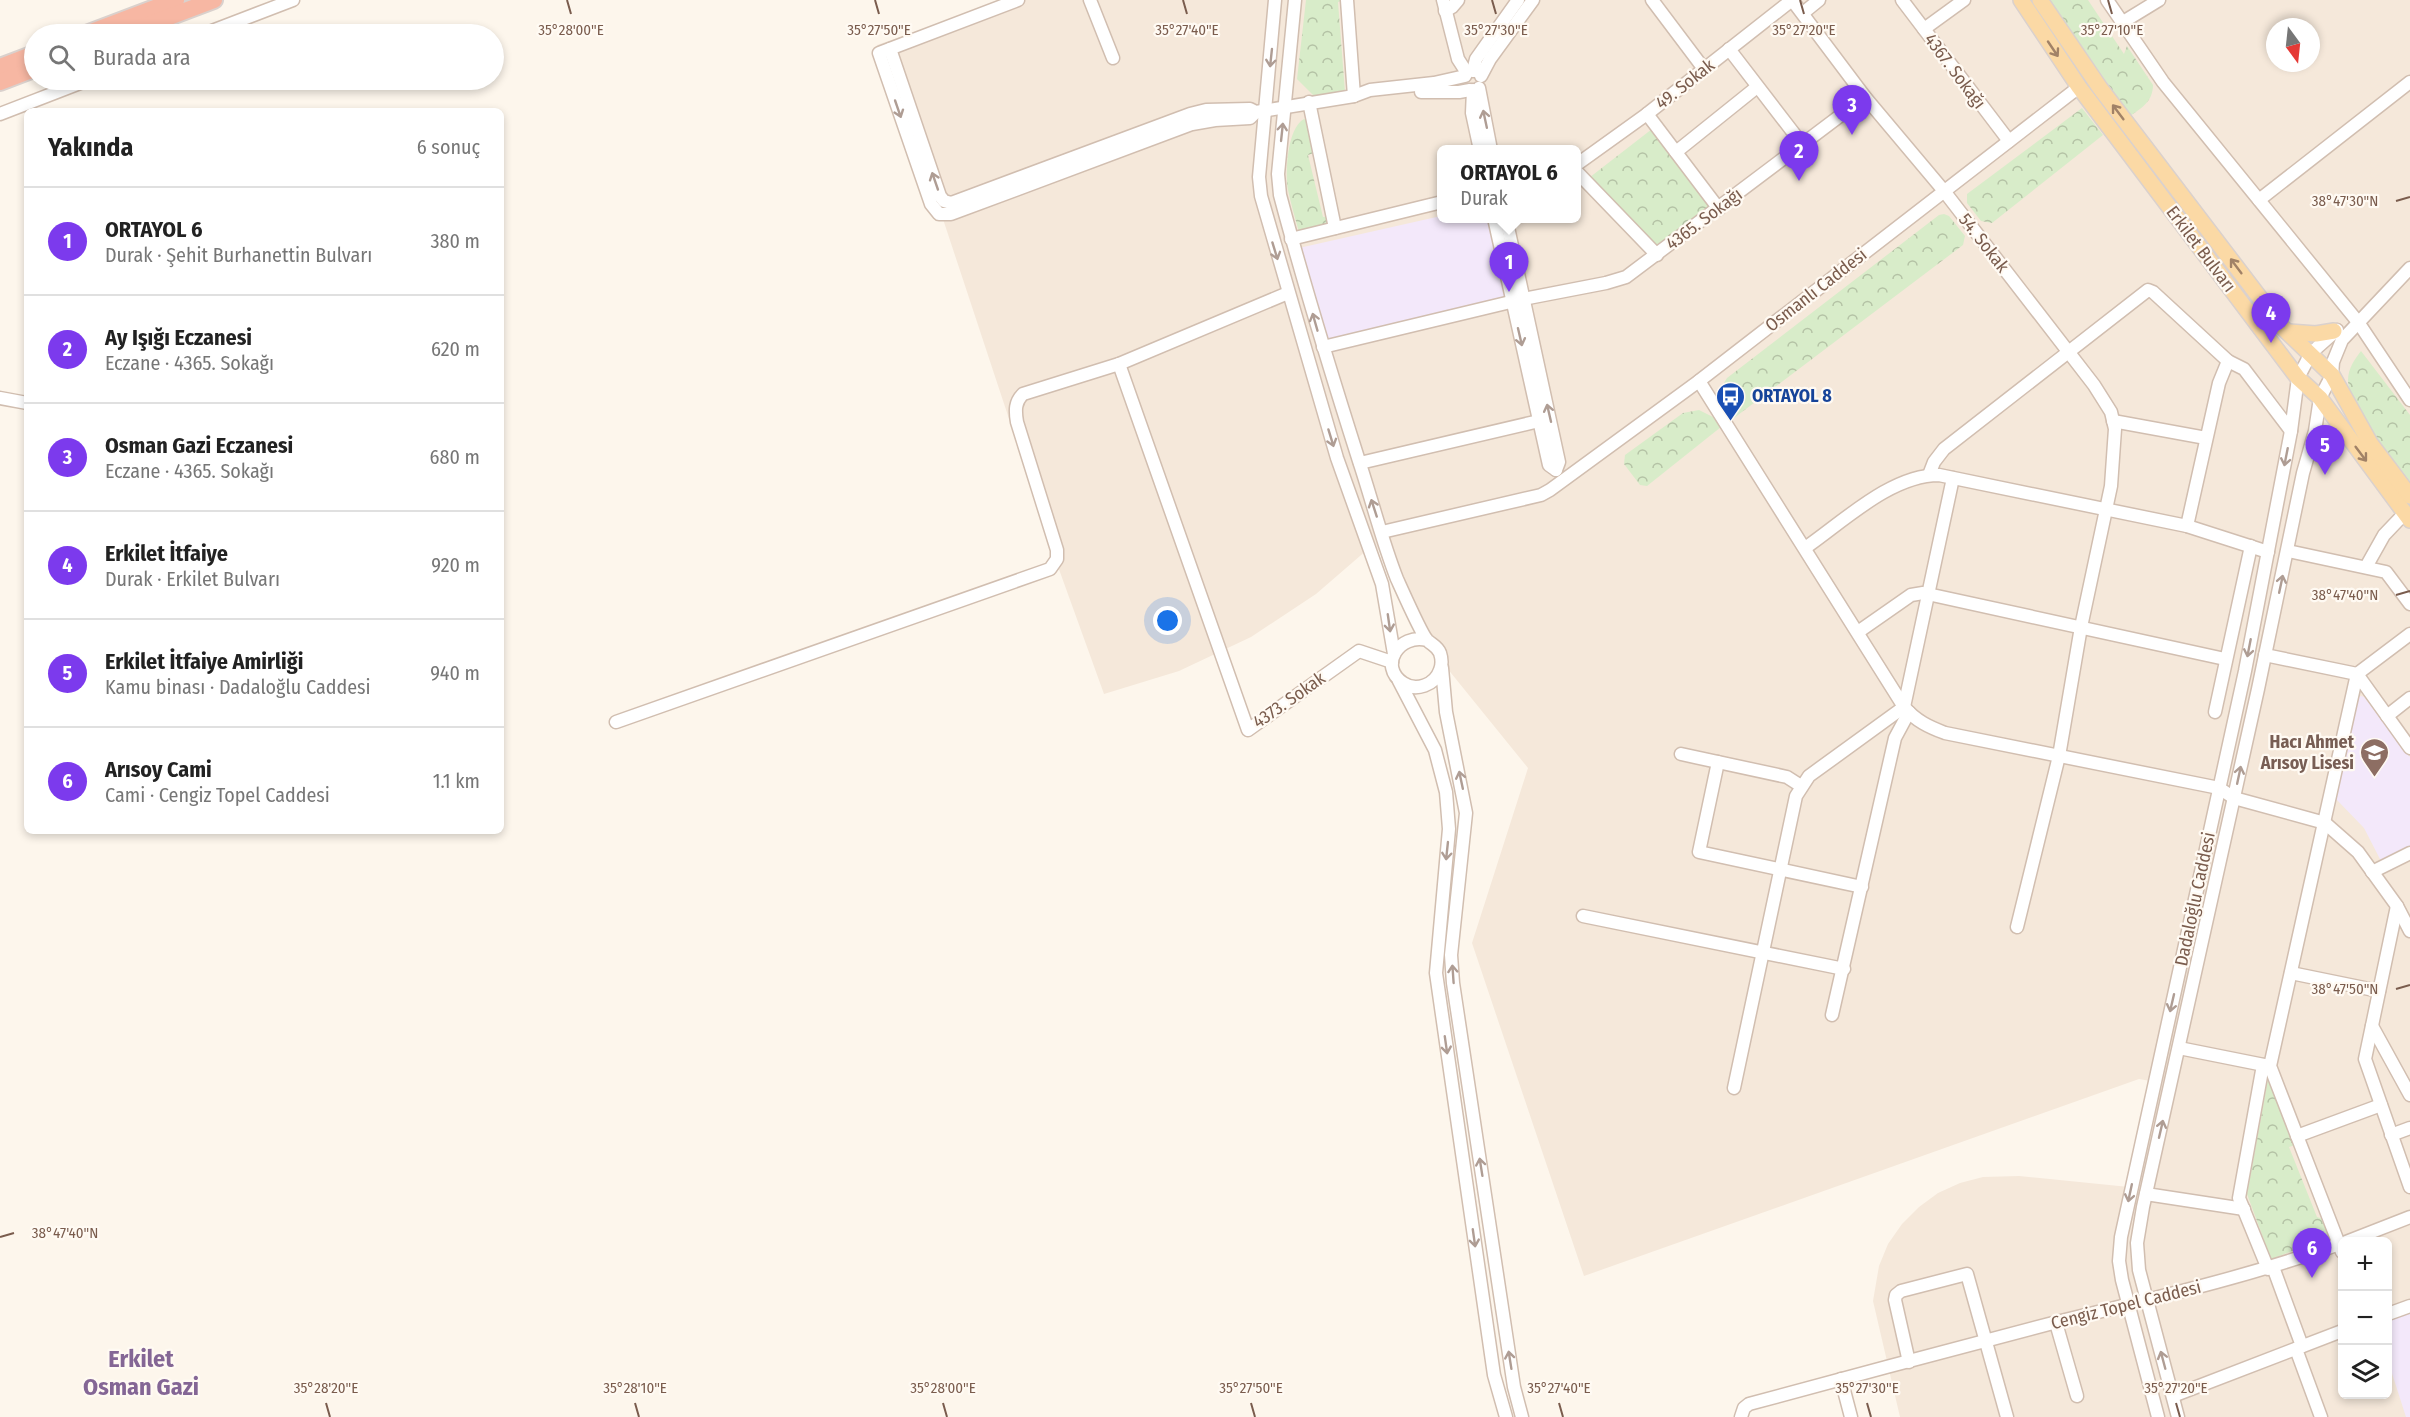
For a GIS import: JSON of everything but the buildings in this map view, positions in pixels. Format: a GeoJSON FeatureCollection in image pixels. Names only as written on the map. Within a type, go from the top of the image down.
{"type":"FeatureCollection","features":[{"type":"Feature","properties":{"kind":"highway"},"geometry":{"type":"LineString","coordinates":[[112,24],[176,0]]}},
{"type":"Feature","properties":{"kind":"highway"},"geometry":{"type":"LineString","coordinates":[[150,24],[214,0]]}},
{"type":"Feature","properties":{"kind":"highway"},"geometry":{"type":"LineString","coordinates":[[0,67],[24,58]]}},
{"type":"Feature","properties":{"kind":"highway"},"geometry":{"type":"LineString","coordinates":[[0,82],[24,73]]}},
{"type":"Feature","properties":{"kind":"main road","name":"Erkilet Bulvarı"},"geometry":{"type":"LineString","coordinates":[[2021,0],[2079,87],[2298,378],[2320,398],[2407,516]]}},
{"type":"Feature","properties":{"kind":"main road","name":"Erkilet Bulvarı"},"geometry":{"type":"LineString","coordinates":[[2040,0],[2100,88],[2282,327],[2332,375],[2370,443],[2410,496]]}},
{"type":"Feature","properties":{"kind":"main road"},"geometry":{"type":"LineString","coordinates":[[2289,332],[2316,334],[2334,331]]}},
{"type":"Feature","properties":{"kind":"street"},"geometry":{"type":"LineString","coordinates":[[230,24],[293,0]]}},
{"type":"Feature","properties":{"kind":"street"},"geometry":{"type":"LineString","coordinates":[[885,51],[1018,0]]}},
{"type":"Feature","properties":{"kind":"street"},"geometry":{"type":"LineString","coordinates":[[1090,0],[1113,58]]}},
{"type":"Feature","properties":{"kind":"street"},"geometry":{"type":"LineString","coordinates":[[1275,0],[1261,111],[1259,177],[1261,196],[1337,458],[1382,584],[1397,677],[1435,750],[1446,792],[1449,829],[1436,972],[1494,1375],[1506,1417]]}},
{"type":"Feature","properties":{"kind":"street"},"geometry":{"type":"LineString","coordinates":[[1296,0],[1278,174],[1280,195],[1323,347],[1397,578],[1427,640],[1439,651],[1447,721],[1466,813],[1451,955],[1453,983],[1514,1387],[1522,1417]]}},
{"type":"Feature","properties":{"kind":"street"},"geometry":{"type":"LineString","coordinates":[[1347,0],[1354,96]]}},
{"type":"Feature","properties":{"kind":"street"},"geometry":{"type":"LineString","coordinates":[[1458,0],[1452,7],[1444,5],[1458,59],[1473,81],[1490,145]]}},
{"type":"Feature","properties":{"kind":"street"},"geometry":{"type":"LineString","coordinates":[[1479,145],[1472,113],[1476,59],[1518,0]]}},
{"type":"Feature","properties":{"kind":"street"},"geometry":{"type":"LineString","coordinates":[[885,51],[940,196],[944,201],[954,202],[1190,114],[1226,109],[1261,111],[1309,102],[1354,96],[1370,97],[1473,81],[1533,0]]}},
{"type":"Feature","properties":{"kind":"street"},"geometry":{"type":"LineString","coordinates":[[1652,0],[1704,69]]}},
{"type":"Feature","properties":{"kind":"street","name":"49. Sokak"},"geometry":{"type":"LineString","coordinates":[[1581,161],[1647,114],[1792,0]]}},
{"type":"Feature","properties":{"kind":"street","name":"54. Sokak"},"geometry":{"type":"LineString","coordinates":[[1792,0],[1866,97],[1944,191],[2067,351],[2101,396],[2114,421],[2116,437],[2107,509],[2081,627],[2059,756],[2017,927]]}},
{"type":"Feature","properties":{"kind":"street"},"geometry":{"type":"LineString","coordinates":[[1803,13],[1819,0]]}},
{"type":"Feature","properties":{"kind":"street","name":"4367. Sokağı"},"geometry":{"type":"LineString","coordinates":[[1902,0],[2009,141]]}},
{"type":"Feature","properties":{"kind":"street"},"geometry":{"type":"LineString","coordinates":[[1924,29],[1964,0]]}},
{"type":"Feature","properties":{"kind":"street"},"geometry":{"type":"LineString","coordinates":[[2108,0],[2163,82],[2358,322],[2410,400]]}},
{"type":"Feature","properties":{"kind":"street"},"geometry":{"type":"LineString","coordinates":[[2123,22],[2159,0]]}},
{"type":"Feature","properties":{"kind":"street"},"geometry":{"type":"LineString","coordinates":[[1729,49],[1802,144]]}},
{"type":"Feature","properties":{"kind":"street"},"geometry":{"type":"LineString","coordinates":[[885,51],[931,204],[939,214]]}},
{"type":"Feature","properties":{"kind":"street"},"geometry":{"type":"LineString","coordinates":[[2259,200],[2410,82]]}},
{"type":"Feature","properties":{"kind":"street"},"geometry":{"type":"LineString","coordinates":[[1676,152],[1757,87]]}},
{"type":"Feature","properties":{"kind":"street","name":"Osmanlı Caddesi"},"geometry":{"type":"LineString","coordinates":[[1382,532],[1541,495],[1562,482],[1699,381],[2079,87]]}},
{"type":"Feature","properties":{"kind":"street"},"geometry":{"type":"LineString","coordinates":[[0,114],[62,90]]}},
{"type":"Feature","properties":{"kind":"street","name":"4365. Sokağı"},"geometry":{"type":"LineString","coordinates":[[1323,347],[1616,280],[1636,271],[1866,97]]}},
{"type":"Feature","properties":{"kind":"street"},"geometry":{"type":"LineString","coordinates":[[1309,102],[1335,228]]}},
{"type":"Feature","properties":{"kind":"street"},"geometry":{"type":"LineString","coordinates":[[939,214],[951,214],[1192,124],[1250,118],[1261,111]]}},
{"type":"Feature","properties":{"kind":"street"},"geometry":{"type":"LineString","coordinates":[[1647,114],[1719,209]]}},
{"type":"Feature","properties":{"kind":"street"},"geometry":{"type":"LineString","coordinates":[[1581,176],[1657,255]]}},
{"type":"Feature","properties":{"kind":"street"},"geometry":{"type":"LineString","coordinates":[[939,214],[944,201]]}},
{"type":"Feature","properties":{"kind":"street"},"geometry":{"type":"LineString","coordinates":[[1292,238],[1437,203]]}},
{"type":"Feature","properties":{"kind":"street"},"geometry":{"type":"LineString","coordinates":[[1495,223],[1518,301],[1559,462],[1556,470]]}},
{"type":"Feature","properties":{"kind":"street"},"geometry":{"type":"LineString","coordinates":[[1507,223],[1539,421],[1549,465],[1556,470],[1562,482]]}},
{"type":"Feature","properties":{"kind":"street","name":"Dadaloğlu Caddesi"},"geometry":{"type":"LineString","coordinates":[[2178,1417],[2139,1270],[2137,1244],[2146,1194],[2288,551],[2303,473],[2315,431],[2320,398],[2332,375],[2333,362],[2342,340],[2410,268]]}},
{"type":"Feature","properties":{"kind":"street"},"geometry":{"type":"LineString","coordinates":[[1929,475],[1934,462],[1944,449],[2148,290],[2153,292],[2228,361],[2244,369],[2291,431]]}},
{"type":"Feature","properties":{"kind":"street"},"geometry":{"type":"LineString","coordinates":[[616,722],[1050,569],[1057,559],[1057,550],[1016,414],[1017,403],[1023,394],[1119,364],[1288,293]]}},
{"type":"Feature","properties":{"kind":"street"},"geometry":{"type":"LineString","coordinates":[[2334,331],[2358,322]]}},
{"type":"Feature","properties":{"kind":"street","name":"Dadaloğlu Caddesi"},"geometry":{"type":"LineString","coordinates":[[2158,1417],[2120,1270],[2121,1236],[2245,671],[2291,431],[2298,378],[2311,353],[2334,331]]}},
{"type":"Feature","properties":{"kind":"street"},"geometry":{"type":"LineString","coordinates":[[2187,526],[2219,383],[2228,361]]}},
{"type":"Feature","properties":{"kind":"street","name":"4373. Sokak"},"geometry":{"type":"LineString","coordinates":[[1119,364],[1248,730],[1359,651],[1393,658]]}},
{"type":"Feature","properties":{"kind":"street"},"geometry":{"type":"LineString","coordinates":[[1699,381],[1906,710],[1924,724],[1945,733],[2219,788],[2234,798],[2325,823],[2358,852],[2397,906],[2410,931]]}},
{"type":"Feature","properties":{"kind":"street"},"geometry":{"type":"LineString","coordinates":[[0,398],[24,403]]}},
{"type":"Feature","properties":{"kind":"street"},"geometry":{"type":"LineString","coordinates":[[1360,463],[1539,421]]}},
{"type":"Feature","properties":{"kind":"street"},"geometry":{"type":"LineString","coordinates":[[2114,421],[2206,438]]}},
{"type":"Feature","properties":{"kind":"street"},"geometry":{"type":"LineString","coordinates":[[1805,548],[1891,487],[1909,478],[1929,475],[2187,526],[2268,552]]}},
{"type":"Feature","properties":{"kind":"street"},"geometry":{"type":"LineString","coordinates":[[1832,1015],[1895,738],[1906,710],[1953,478]]}},
{"type":"Feature","properties":{"kind":"street"},"geometry":{"type":"LineString","coordinates":[[2366,567],[2384,535],[2407,516]]}},
{"type":"Feature","properties":{"kind":"street"},"geometry":{"type":"LineString","coordinates":[[2215,712],[2251,546]]}},
{"type":"Feature","properties":{"kind":"street"},"geometry":{"type":"LineString","coordinates":[[2288,551],[2386,572],[2410,604]]}},
{"type":"Feature","properties":{"kind":"street"},"geometry":{"type":"LineString","coordinates":[[1857,632],[1911,595],[1923,593],[2225,659]]}},
{"type":"Feature","properties":{"kind":"street"},"geometry":{"type":"LineString","coordinates":[[2321,1417],[2299,1347],[2270,1268],[2239,1198],[2266,1066],[2291,973],[2357,674],[2410,634]]}},
{"type":"Feature","properties":{"kind":"street"},"geometry":{"type":"LineString","coordinates":[[1393,658],[1404,642],[1411,639],[1427,640]]}},
{"type":"Feature","properties":{"kind":"street"},"geometry":{"type":"LineString","coordinates":[[2265,655],[2357,674],[2410,748]]}},
{"type":"Feature","properties":{"kind":"street"},"geometry":{"type":"LineString","coordinates":[[1397,677],[1411,686],[1427,685],[1434,681],[1442,667]]}},
{"type":"Feature","properties":{"kind":"street"},"geometry":{"type":"LineString","coordinates":[[2387,716],[2410,698]]}},
{"type":"Feature","properties":{"kind":"street"},"geometry":{"type":"LineString","coordinates":[[1734,1088],[1795,801],[1801,786],[1814,772],[1906,710]]}},
{"type":"Feature","properties":{"kind":"street"},"geometry":{"type":"LineString","coordinates":[[1681,754],[1787,777],[1801,786]]}},
{"type":"Feature","properties":{"kind":"street"},"geometry":{"type":"LineString","coordinates":[[1718,762],[1699,852],[1862,887]]}},
{"type":"Feature","properties":{"kind":"street"},"geometry":{"type":"LineString","coordinates":[[2372,872],[2410,853]]}},
{"type":"Feature","properties":{"kind":"street"},"geometry":{"type":"LineString","coordinates":[[2397,906],[2365,1059],[2410,1187]]}},
{"type":"Feature","properties":{"kind":"street"},"geometry":{"type":"LineString","coordinates":[[1582,916],[1844,969]]}},
{"type":"Feature","properties":{"kind":"street"},"geometry":{"type":"LineString","coordinates":[[2291,973],[2379,992]]}},
{"type":"Feature","properties":{"kind":"street"},"geometry":{"type":"LineString","coordinates":[[2372,1026],[2410,1095]]}},
{"type":"Feature","properties":{"kind":"street"},"geometry":{"type":"LineString","coordinates":[[2179,1048],[2266,1066]]}},
{"type":"Feature","properties":{"kind":"street"},"geometry":{"type":"LineString","coordinates":[[2266,1066],[2340,1237]]}},
{"type":"Feature","properties":{"kind":"street"},"geometry":{"type":"LineString","coordinates":[[2297,1136],[2381,1105]]}},
{"type":"Feature","properties":{"kind":"street"},"geometry":{"type":"LineString","coordinates":[[2391,1135],[2410,1128]]}},
{"type":"Feature","properties":{"kind":"street"},"geometry":{"type":"LineString","coordinates":[[2146,1194],[2244,1209]]}},
{"type":"Feature","properties":{"kind":"street","name":"Cengiz Topel Caddesi"},"geometry":{"type":"LineString","coordinates":[[2362,1237],[2410,1217]]}},
{"type":"Feature","properties":{"kind":"street","name":"Cengiz Topel Caddesi"},"geometry":{"type":"LineString","coordinates":[[1742,1417],[1744,1408],[1749,1404],[1986,1340],[2147,1302],[2338,1247]]}},
{"type":"Feature","properties":{"kind":"street"},"geometry":{"type":"LineString","coordinates":[[1909,1362],[1895,1300],[1898,1293],[1968,1274],[2007,1417]]}},
{"type":"Feature","properties":{"kind":"street"},"geometry":{"type":"LineString","coordinates":[[2392,1313],[2410,1306]]}},
{"type":"Feature","properties":{"kind":"street"},"geometry":{"type":"LineString","coordinates":[[2056,1323],[2077,1396]]}},
{"type":"Feature","properties":{"kind":"street"},"geometry":{"type":"LineString","coordinates":[[2173,1396],[2338,1333]]}},
{"type":"Feature","properties":{"kind":"street"},"geometry":{"type":"LineString","coordinates":[[1841,1379],[1851,1417]]}},
{"type":"Feature","properties":{"kind":"shaded area"},"geometry":{"type":"Polygon","coordinates":[[[1006,0],[2410,0],[2410,1417],[1900,1417],[1873,1301],[1879,1266],[1888,1244],[1902,1224],[1938,1193],[1960,1183],[1983,1177],[2019,1176],[2139,1188],[2162,1083],[2139,1079],[1584,1276],[1472,943],[1528,768],[1417,631],[1375,543],[1316,594],[1251,637],[1179,671],[1104,694],[1056,561],[940,210],[877,45],[1006,0]]]}},
{"type":"Feature","properties":{"kind":"shaded area"},"geometry":{"type":"Polygon","coordinates":[[[1437,217],[1437,223],[1492,223],[1510,308],[1329,353],[1299,248],[1437,217]]]}},
{"type":"Feature","properties":{"kind":"shaded area","name":"Hacı Ahmet Arısoy Lisesi"},"geometry":{"type":"Polygon","coordinates":[[[2361,696],[2410,757],[2410,846],[2381,861],[2364,828],[2336,799],[2357,698],[2361,696]]]}},
{"type":"Feature","properties":{"kind":"shaded area"},"geometry":{"type":"Polygon","coordinates":[[[2410,1312],[2410,1417],[2406,1417],[2392,1373],[2392,1319],[2410,1312]]]}},
{"type":"Feature","properties":{"kind":"green space"},"geometry":{"type":"Polygon","coordinates":[[[1306,0],[1345,0],[1338,2],[1345,92],[1314,96],[1297,79],[1306,0]]]}},
{"type":"Feature","properties":{"kind":"green space"},"geometry":{"type":"Polygon","coordinates":[[[2050,0],[2088,0],[2124,54],[2127,46],[2153,85],[2149,100],[2143,107],[2130,116],[2050,0]]]}},
{"type":"Feature","properties":{"kind":"green space"},"geometry":{"type":"Polygon","coordinates":[[[2082,108],[2103,135],[1992,223],[1981,221],[1967,203],[1967,194],[2082,108]]]}},
{"type":"Feature","properties":{"kind":"green space"},"geometry":{"type":"Polygon","coordinates":[[[1304,119],[1314,153],[1308,155],[1323,217],[1329,216],[1332,230],[1299,232],[1292,206],[1287,182],[1288,152],[1294,132],[1304,119]]]}},
{"type":"Feature","properties":{"kind":"green space"},"geometry":{"type":"Polygon","coordinates":[[[1652,129],[1715,213],[1667,250],[1650,243],[1585,181],[1652,129]]]}},
{"type":"Feature","properties":{"kind":"green space"},"geometry":{"type":"Polygon","coordinates":[[[1939,215],[1949,216],[1965,236],[1963,245],[1734,418],[1722,394],[1727,378],[1939,215]]]}},
{"type":"Feature","properties":{"kind":"green space"},"geometry":{"type":"Polygon","coordinates":[[[2361,351],[2410,415],[2410,481],[2363,418],[2350,391],[2349,372],[2361,351]]]}},
{"type":"Feature","properties":{"kind":"green space"},"geometry":{"type":"Polygon","coordinates":[[[1699,410],[1713,417],[1721,427],[1647,486],[1640,485],[1624,464],[1625,455],[1683,413],[1699,410]]]}},
{"type":"Feature","properties":{"kind":"green space"},"geometry":{"type":"Polygon","coordinates":[[[2268,1079],[2295,1145],[2289,1147],[2317,1217],[2323,1219],[2330,1237],[2271,1259],[2247,1194],[2268,1079]]]}},
{"type":"Feature","properties":{"kind":"place","name":"Osman Gazi Eczanesi"},"geometry":{"type":"Point","coordinates":[1852,135]}},
{"type":"Feature","properties":{"kind":"place","name":"Ay Işığı Eczanesi"},"geometry":{"type":"Point","coordinates":[1799,181]}},
{"type":"Feature","properties":{"kind":"place","name":"ORTAYOL 6"},"geometry":{"type":"Point","coordinates":[1509,292]}},
{"type":"Feature","properties":{"kind":"place","name":"Erkilet İtfaiye"},"geometry":{"type":"Point","coordinates":[2271,343]}},
{"type":"Feature","properties":{"kind":"place","name":"ORTAYOL 8"},"geometry":{"type":"Point","coordinates":[1731,422]}},
{"type":"Feature","properties":{"kind":"place","name":"Erkilet İtfaiye Amirliği"},"geometry":{"type":"Point","coordinates":[2325,475]}},
{"type":"Feature","properties":{"kind":"place","name":"Hacı Ahmet Arısoy Lisesi"},"geometry":{"type":"Point","coordinates":[2375,778]}},
{"type":"Feature","properties":{"kind":"place","name":"Arısoy Cami"},"geometry":{"type":"Point","coordinates":[2312,1278]}},
{"type":"Feature","properties":{"kind":"district","name":"Erkilet Osman Gazi"},"geometry":{"type":"Point","coordinates":[141,1373]}}]}
